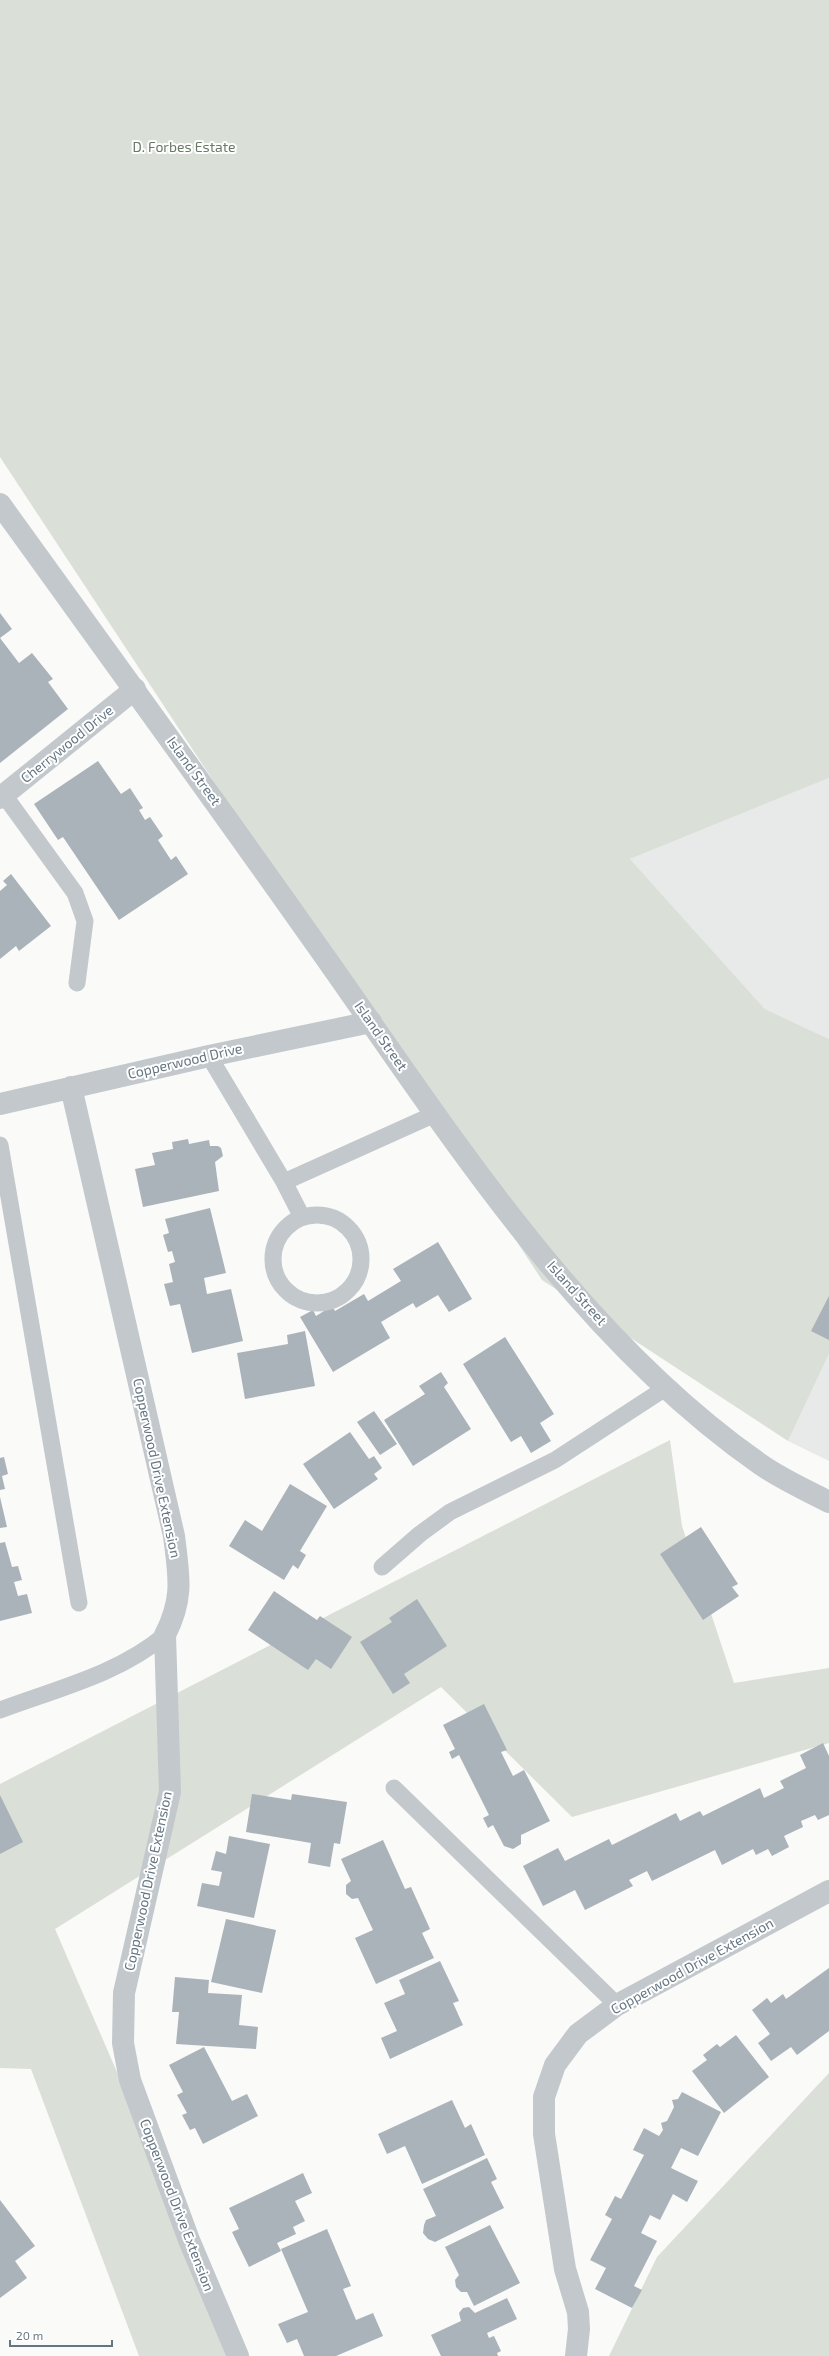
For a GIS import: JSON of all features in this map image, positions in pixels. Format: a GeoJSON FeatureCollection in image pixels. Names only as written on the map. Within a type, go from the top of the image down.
{"type":"FeatureCollection","features":[{"type":"Feature","properties":{"kind":"street","name":"Island Street"},"geometry":{"type":"LineString","coordinates":[[0,504],[135,689],[371,1022],[458,1148],[561,1278],[664,1389],[762,1466],[829,1502]]}},
{"type":"Feature","properties":{"kind":"street","name":"Cherrywood Drive"},"geometry":{"type":"LineString","coordinates":[[2,796],[135,689]]}},
{"type":"Feature","properties":{"kind":"street","name":"Copperwood Drive"},"geometry":{"type":"LineString","coordinates":[[0,1104],[209,1056],[371,1022]]}},
{"type":"Feature","properties":{"kind":"street","name":"Copperwood Drive Extension"},"geometry":{"type":"LineString","coordinates":[[71,1087],[174,1536],[179,1599],[175,1616],[165,1635],[170,1792],[124,1993],[123,2043],[130,2080],[189,2240],[238,2356]]}},
{"type":"Feature","properties":{"kind":"street","name":"Copperwood Drive Extension"},"geometry":{"type":"LineString","coordinates":[[576,2356],[579,2329],[578,2312],[570,2290],[564,2262],[544,2134],[544,2097],[555,2065],[578,2034],[617,2005],[829,1891]]}},
{"type":"Feature","properties":{"kind":"lane"},"geometry":{"type":"LineString","coordinates":[[2,796],[75,893],[85,921],[77,982]]}},
{"type":"Feature","properties":{"kind":"lane"},"geometry":{"type":"LineString","coordinates":[[209,1056],[284,1182],[302,1217]]}},
{"type":"Feature","properties":{"kind":"lane"},"geometry":{"type":"LineString","coordinates":[[284,1182],[435,1114]]}},
{"type":"Feature","properties":{"kind":"lane"},"geometry":{"type":"LineString","coordinates":[[0,1145],[79,1603]]}},
{"type":"Feature","properties":{"kind":"lane"},"geometry":{"type":"LineString","coordinates":[[317,1214],[332,1217],[346,1225],[356,1237],[361,1251],[358,1274],[355,1281],[345,1293],[332,1300],[317,1303],[303,1301],[291,1295],[281,1286],[275,1273],[272,1260],[274,1246],[280,1234],[290,1224],[302,1217],[317,1214]]}},
{"type":"Feature","properties":{"kind":"lane"},"geometry":{"type":"LineString","coordinates":[[382,1567],[420,1534],[450,1512],[555,1460],[664,1389]]}},
{"type":"Feature","properties":{"kind":"lane"},"geometry":{"type":"LineString","coordinates":[[0,1710],[108,1670],[151,1647],[165,1635]]}},
{"type":"Feature","properties":{"kind":"lane"},"geometry":{"type":"LineString","coordinates":[[394,1788],[617,2005]]}},
{"type":"Feature","properties":{"kind":"shaded area"},"geometry":{"type":"Polygon","coordinates":[[[829,778],[829,1039],[765,1009],[630,859],[829,778]]]}},
{"type":"Feature","properties":{"kind":"shaded area"},"geometry":{"type":"Polygon","coordinates":[[[829,1354],[829,1461],[788,1441],[829,1354]]]}},
{"type":"Feature","properties":{"kind":"green space","name":"D. Forbes Estate"},"geometry":{"type":"Polygon","coordinates":[[[0,0],[829,0],[829,778],[630,859],[765,1009],[829,1039],[829,1354],[788,1441],[542,1280],[0,457],[0,0]]]}},
{"type":"Feature","properties":{"kind":"green space"},"geometry":{"type":"Polygon","coordinates":[[[670,1440],[682,1526],[734,1683],[829,1668],[829,1743],[572,1817],[441,1687],[55,1929],[240,2356],[139,2356],[31,2069],[0,2068],[0,1784],[670,1440]]]}},
{"type":"Feature","properties":{"kind":"green space"},"geometry":{"type":"Polygon","coordinates":[[[829,2073],[829,2356],[609,2356],[657,2257],[829,2073]]]}},
{"type":"Feature","properties":{"kind":"building"},"geometry":{"type":"Polygon","coordinates":[[[0,613],[12,629],[0,638],[0,613]]]}},
{"type":"Feature","properties":{"kind":"building"},"geometry":{"type":"Polygon","coordinates":[[[0,638],[19,663],[32,653],[53,679],[48,682],[68,709],[0,763],[0,638]]]}},
{"type":"Feature","properties":{"kind":"building"},"geometry":{"type":"Polygon","coordinates":[[[98,761],[121,794],[130,788],[143,808],[139,810],[145,820],[150,817],[163,836],[158,840],[171,860],[176,856],[188,874],[119,920],[63,837],[58,840],[34,804],[98,761]]]}},
{"type":"Feature","properties":{"kind":"building"},"geometry":{"type":"Polygon","coordinates":[[[11,874],[51,926],[19,951],[16,946],[0,959],[0,891],[7,885],[3,881],[11,874]]]}},
{"type":"Feature","properties":{"kind":"building"},"geometry":{"type":"Polygon","coordinates":[[[188,1139],[189,1144],[209,1140],[210,1146],[218,1146],[221,1148],[223,1156],[215,1162],[219,1191],[143,1207],[135,1169],[155,1165],[152,1153],[173,1149],[172,1142],[188,1139]]]}},
{"type":"Feature","properties":{"kind":"building"},"geometry":{"type":"Polygon","coordinates":[[[210,1208],[226,1273],[204,1278],[207,1294],[231,1289],[243,1341],[192,1353],[180,1304],[170,1306],[164,1284],[173,1282],[169,1264],[175,1262],[172,1251],[168,1252],[163,1235],[169,1233],[165,1219],[210,1208]]]}},
{"type":"Feature","properties":{"kind":"building"},"geometry":{"type":"Polygon","coordinates":[[[438,1242],[472,1299],[449,1312],[438,1295],[416,1308],[413,1303],[381,1322],[390,1338],[333,1372],[300,1317],[313,1310],[316,1316],[332,1306],[335,1311],[364,1294],[368,1301],[401,1281],[393,1269],[438,1242]]]}},
{"type":"Feature","properties":{"kind":"building"},"geometry":{"type":"Polygon","coordinates":[[[829,1296],[829,1340],[811,1331],[829,1296]]]}},
{"type":"Feature","properties":{"kind":"building"},"geometry":{"type":"Polygon","coordinates":[[[305,1331],[315,1386],[245,1399],[237,1353],[288,1344],[287,1335],[305,1331]]]}},
{"type":"Feature","properties":{"kind":"building"},"geometry":{"type":"Polygon","coordinates":[[[505,1337],[554,1414],[540,1423],[551,1441],[531,1453],[521,1436],[511,1442],[463,1364],[505,1337]]]}},
{"type":"Feature","properties":{"kind":"building"},"geometry":{"type":"Polygon","coordinates":[[[441,1372],[448,1383],[444,1387],[471,1429],[413,1466],[384,1420],[425,1394],[419,1386],[441,1372]]]}},
{"type":"Feature","properties":{"kind":"building"},"geometry":{"type":"Polygon","coordinates":[[[374,1411],[397,1444],[380,1455],[357,1422],[374,1411]]]}},
{"type":"Feature","properties":{"kind":"building"},"geometry":{"type":"Polygon","coordinates":[[[350,1432],[369,1459],[374,1456],[382,1468],[374,1474],[378,1479],[334,1509],[303,1464],[350,1432]]]}},
{"type":"Feature","properties":{"kind":"building"},"geometry":{"type":"Polygon","coordinates":[[[4,1457],[8,1474],[2,1476],[5,1489],[0,1490],[0,1458],[4,1457]]]}},
{"type":"Feature","properties":{"kind":"building"},"geometry":{"type":"Polygon","coordinates":[[[290,1484],[327,1506],[300,1551],[306,1555],[298,1569],[293,1565],[284,1580],[229,1546],[245,1520],[262,1531],[290,1484]]]}},
{"type":"Feature","properties":{"kind":"building"},"geometry":{"type":"Polygon","coordinates":[[[0,1497],[7,1527],[0,1528],[0,1497]]]}},
{"type":"Feature","properties":{"kind":"building"},"geometry":{"type":"Polygon","coordinates":[[[701,1527],[738,1584],[732,1587],[739,1596],[703,1620],[660,1554],[701,1527]]]}},
{"type":"Feature","properties":{"kind":"building"},"geometry":{"type":"Polygon","coordinates":[[[5,1542],[12,1567],[18,1566],[22,1580],[14,1582],[18,1596],[27,1594],[32,1613],[0,1621],[0,1543],[5,1542]]]}},
{"type":"Feature","properties":{"kind":"building"},"geometry":{"type":"Polygon","coordinates":[[[274,1591],[317,1620],[320,1616],[352,1637],[331,1669],[316,1659],[308,1670],[248,1630],[274,1591]]]}},
{"type":"Feature","properties":{"kind":"building"},"geometry":{"type":"Polygon","coordinates":[[[417,1599],[447,1646],[404,1674],[410,1683],[393,1694],[360,1642],[392,1622],[389,1618],[417,1599]]]}},
{"type":"Feature","properties":{"kind":"building"},"geometry":{"type":"Polygon","coordinates":[[[484,1704],[507,1750],[501,1752],[513,1776],[524,1770],[550,1821],[521,1835],[521,1844],[513,1849],[504,1846],[493,1825],[488,1828],[483,1818],[489,1815],[459,1755],[452,1759],[449,1752],[455,1749],[443,1725],[484,1704]]]}},
{"type":"Feature","properties":{"kind":"building"},"geometry":{"type":"Polygon","coordinates":[[[823,1743],[829,1756],[829,1815],[818,1820],[815,1815],[801,1821],[803,1827],[784,1836],[789,1847],[772,1856],[768,1849],[756,1855],[753,1849],[722,1865],[715,1850],[652,1881],[647,1871],[629,1880],[633,1886],[585,1910],[575,1890],[543,1906],[523,1866],[558,1848],[565,1861],[609,1839],[612,1845],[676,1813],[680,1821],[700,1811],[703,1816],[760,1788],[764,1798],[784,1788],[780,1781],[806,1768],[800,1755],[823,1743]]]}},
{"type":"Feature","properties":{"kind":"building"},"geometry":{"type":"Polygon","coordinates":[[[252,1794],[291,1800],[292,1794],[347,1802],[340,1844],[334,1843],[330,1867],[308,1863],[311,1843],[246,1832],[252,1794]]]}},
{"type":"Feature","properties":{"kind":"building"},"geometry":{"type":"Polygon","coordinates":[[[0,1795],[23,1842],[0,1854],[0,1795]]]}},
{"type":"Feature","properties":{"kind":"building"},"geometry":{"type":"Polygon","coordinates":[[[229,1836],[270,1844],[254,1918],[197,1906],[202,1883],[219,1886],[222,1872],[211,1870],[216,1851],[226,1854],[229,1836]]]}},
{"type":"Feature","properties":{"kind":"building"},"geometry":{"type":"Polygon","coordinates":[[[383,1840],[405,1889],[411,1887],[430,1929],[422,1933],[434,1958],[376,1984],[355,1938],[373,1930],[358,1898],[352,1899],[346,1894],[346,1885],[351,1881],[341,1859],[383,1840]]]}},
{"type":"Feature","properties":{"kind":"building"},"geometry":{"type":"Polygon","coordinates":[[[226,1919],[276,1930],[262,1993],[211,1982],[226,1919]]]}},
{"type":"Feature","properties":{"kind":"building"},"geometry":{"type":"Polygon","coordinates":[[[440,1961],[459,2001],[453,2003],[463,2025],[390,2059],[381,2038],[397,2031],[384,2003],[405,1994],[399,1980],[440,1961]]]}},
{"type":"Feature","properties":{"kind":"building"},"geometry":{"type":"Polygon","coordinates":[[[829,1968],[829,2031],[797,2055],[791,2047],[771,2061],[758,2043],[770,2034],[752,2010],[767,1998],[771,2003],[783,1994],[786,1999],[829,1968]]]}},
{"type":"Feature","properties":{"kind":"building"},"geometry":{"type":"Polygon","coordinates":[[[175,1977],[209,1980],[208,1993],[242,1995],[239,2025],[258,2027],[256,2049],[176,2044],[179,2012],[172,2012],[175,1977]]]}},
{"type":"Feature","properties":{"kind":"building"},"geometry":{"type":"Polygon","coordinates":[[[736,2035],[769,2077],[724,2113],[692,2071],[707,2060],[703,2055],[717,2044],[720,2047],[736,2035]]]}},
{"type":"Feature","properties":{"kind":"building"},"geometry":{"type":"Polygon","coordinates":[[[204,2047],[232,2101],[247,2094],[258,2116],[203,2144],[195,2128],[190,2130],[182,2115],[187,2113],[177,2095],[183,2092],[169,2065],[204,2047]]]}},
{"type":"Feature","properties":{"kind":"building"},"geometry":{"type":"Polygon","coordinates":[[[682,2092],[721,2112],[698,2156],[681,2148],[671,2168],[698,2181],[687,2202],[673,2194],[660,2220],[650,2215],[641,2233],[657,2241],[634,2286],[642,2290],[632,2308],[595,2289],[606,2268],[590,2260],[612,2219],[605,2215],[615,2196],[621,2199],[644,2155],[633,2150],[644,2128],[659,2136],[663,2130],[661,2123],[667,2121],[674,2107],[672,2100],[678,2099],[682,2092]]]}},
{"type":"Feature","properties":{"kind":"building"},"geometry":{"type":"Polygon","coordinates":[[[452,2100],[465,2128],[471,2124],[485,2155],[422,2184],[405,2146],[387,2154],[378,2134],[452,2100]]]}},
{"type":"Feature","properties":{"kind":"building"},"geometry":{"type":"Polygon","coordinates":[[[487,2158],[497,2179],[491,2182],[504,2208],[435,2242],[428,2239],[423,2233],[424,2225],[426,2220],[436,2216],[423,2189],[487,2158]]]}},
{"type":"Feature","properties":{"kind":"building"},"geometry":{"type":"Polygon","coordinates":[[[303,2173],[312,2193],[295,2201],[305,2221],[293,2227],[296,2234],[277,2243],[281,2251],[249,2267],[232,2232],[239,2229],[229,2208],[303,2173]]]}},
{"type":"Feature","properties":{"kind":"building"},"geometry":{"type":"Polygon","coordinates":[[[0,2200],[35,2246],[15,2261],[27,2278],[0,2298],[0,2200]]]}},
{"type":"Feature","properties":{"kind":"building"},"geometry":{"type":"Polygon","coordinates":[[[490,2225],[520,2283],[474,2306],[467,2292],[461,2292],[456,2287],[455,2280],[459,2275],[445,2247],[490,2225]]]}},
{"type":"Feature","properties":{"kind":"building"},"geometry":{"type":"Polygon","coordinates":[[[327,2229],[351,2286],[343,2289],[356,2320],[373,2313],[383,2336],[336,2356],[304,2356],[297,2339],[287,2343],[278,2324],[308,2312],[281,2249],[327,2229]]]}},
{"type":"Feature","properties":{"kind":"building"},"geometry":{"type":"Polygon","coordinates":[[[507,2298],[517,2319],[487,2333],[489,2338],[494,2336],[501,2351],[497,2353],[498,2356],[441,2356],[431,2335],[461,2321],[459,2313],[463,2308],[469,2307],[475,2313],[507,2298]]]}}]}
